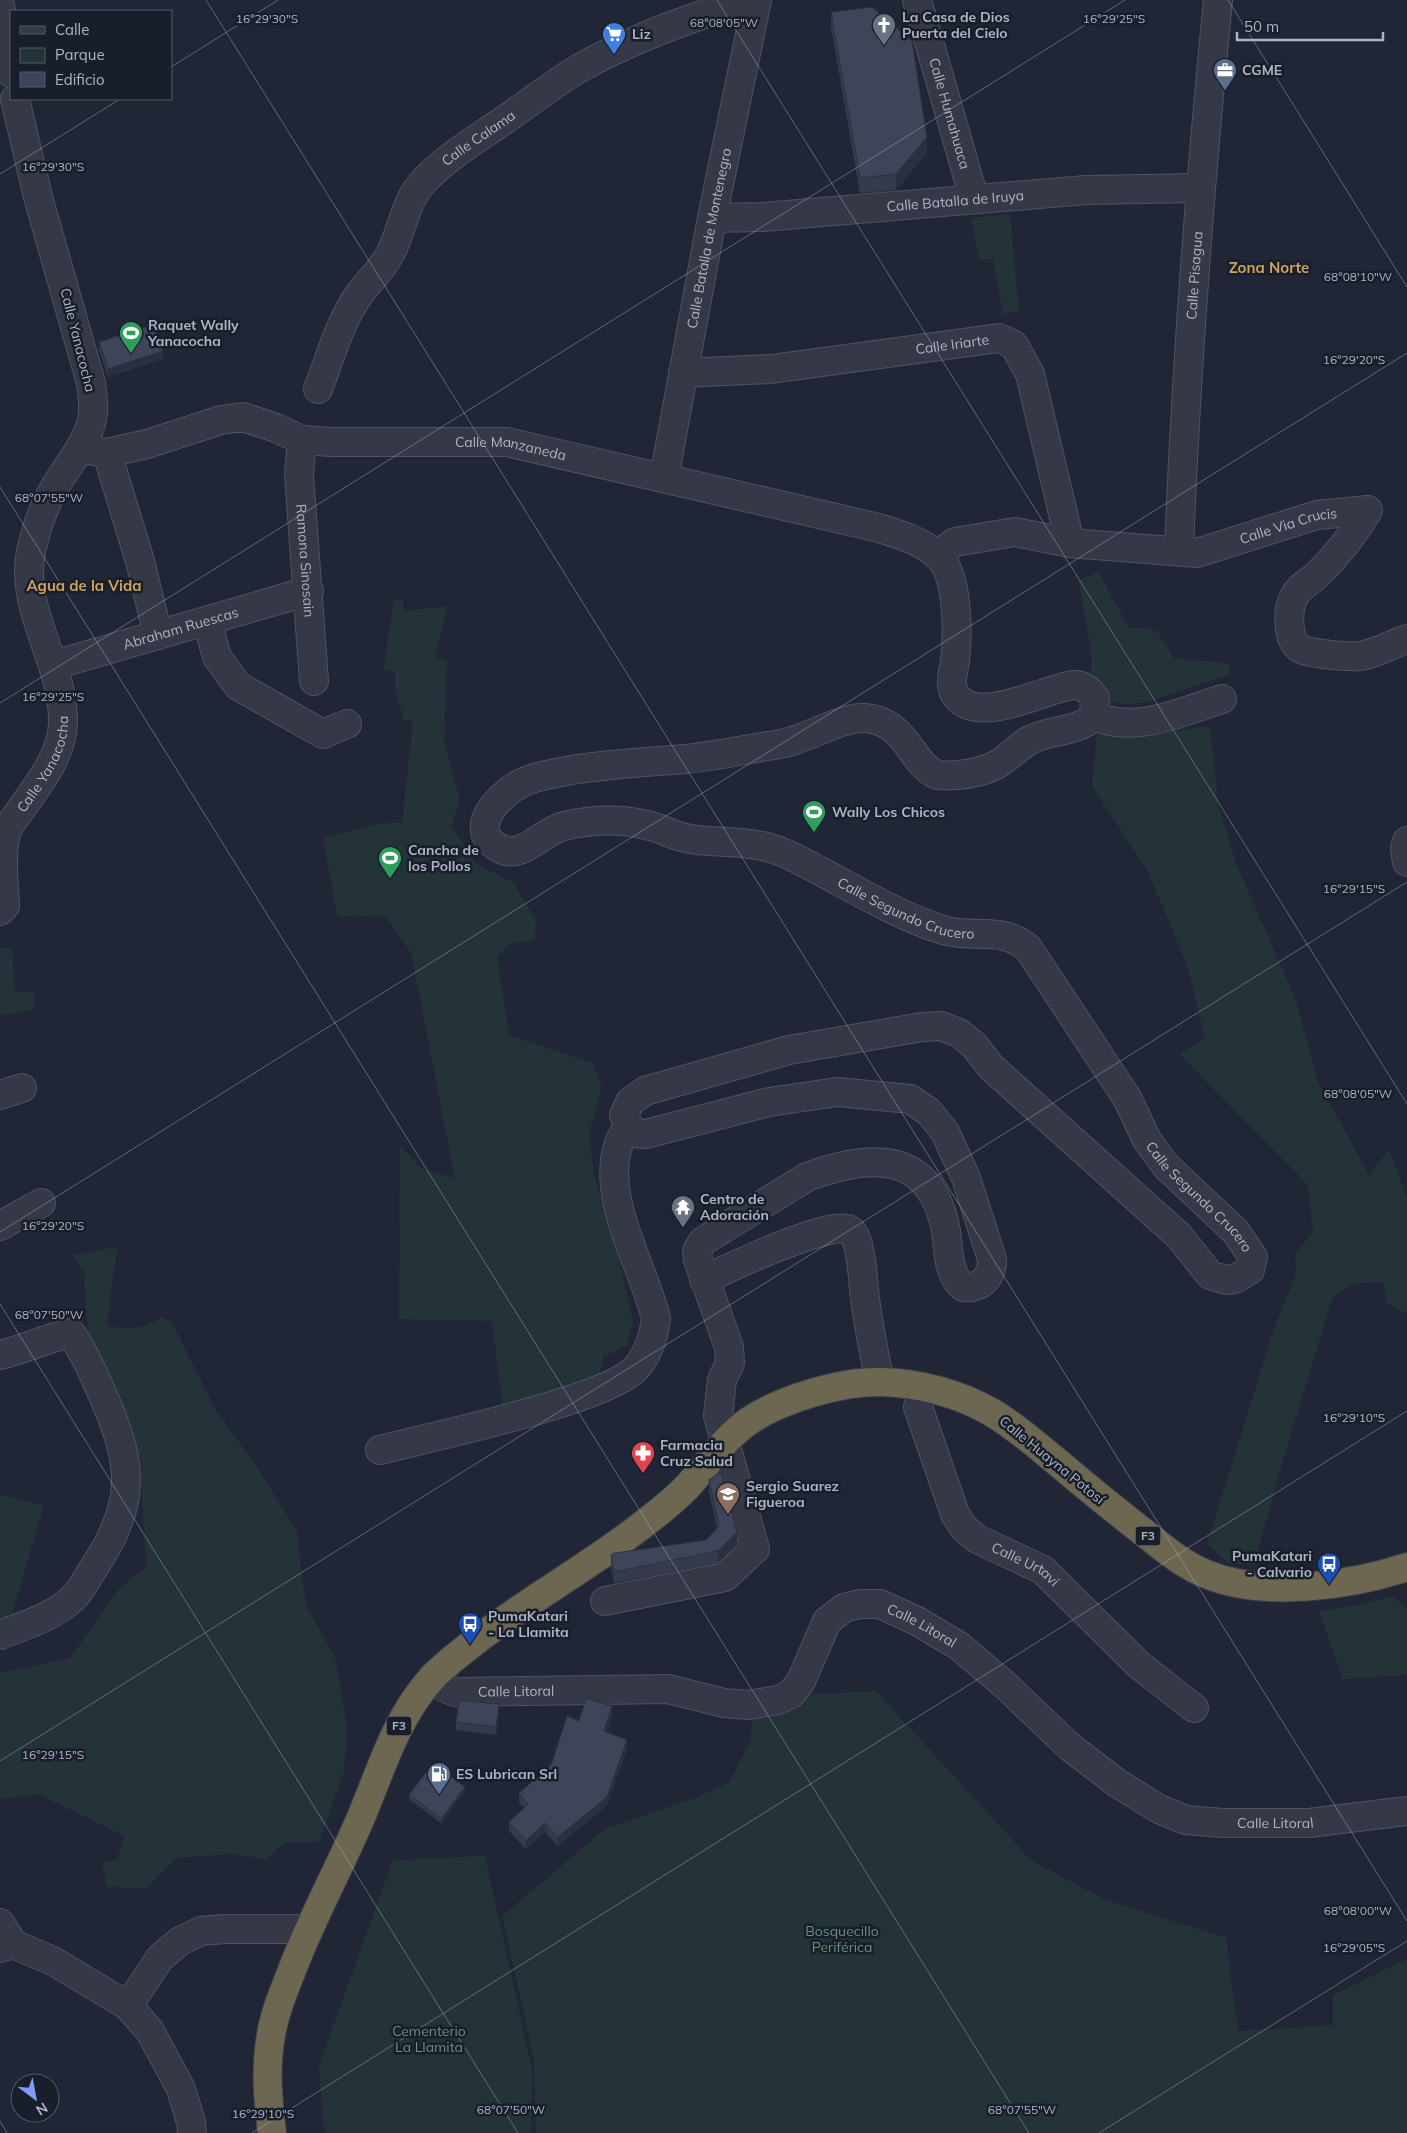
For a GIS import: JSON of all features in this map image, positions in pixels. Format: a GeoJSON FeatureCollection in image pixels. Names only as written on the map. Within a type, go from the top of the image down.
{"type":"FeatureCollection","features":[{"type":"Feature","properties":{"kind":"highway","name":"Calle Huayna Potosí"},"geometry":{"type":"LineString","coordinates":[[433,1676],[502,1621],[649,1520],[684,1490],[726,1442],[748,1422],[814,1392],[880,1382],[922,1387],[965,1400],[992,1412],[1024,1435],[1171,1553],[1205,1574],[1222,1580],[1250,1584],[1305,1586],[1360,1580],[1407,1567]]}},
{"type":"Feature","properties":{"kind":"highway","name":"F3"},"geometry":{"type":"LineString","coordinates":[[272,2133],[266,2085],[271,2034],[282,1995],[308,1929],[356,1830],[396,1730],[412,1703],[433,1676]]}},
{"type":"Feature","properties":{"kind":"street","name":"Calle Calama"},"geometry":{"type":"LineString","coordinates":[[318,389],[343,323],[358,296],[389,256],[398,237],[407,206],[424,181],[471,143],[578,70],[604,56],[663,30],[712,11],[749,0]]}},
{"type":"Feature","properties":{"kind":"street","name":"Calle Batalla de Montenegro"},"geometry":{"type":"LineString","coordinates":[[664,478],[712,218],[756,0]]}},
{"type":"Feature","properties":{"kind":"street","name":"Calle Humahuaca"},"geometry":{"type":"LineString","coordinates":[[918,0],[974,198]]}},
{"type":"Feature","properties":{"kind":"street","name":"Calle Pisagua"},"geometry":{"type":"LineString","coordinates":[[1179,551],[1182,459],[1200,188],[1218,0]]}},
{"type":"Feature","properties":{"kind":"street"},"geometry":{"type":"LineString","coordinates":[[0,5],[10,67]]}},
{"type":"Feature","properties":{"kind":"street","name":"Calle Yanacocha"},"geometry":{"type":"LineString","coordinates":[[0,911],[5,906],[1,855],[7,831],[49,768],[58,746],[63,722],[54,665],[30,594],[28,568],[31,548],[41,515],[54,488],[80,449],[93,414],[92,383],[38,197],[15,100]]}},
{"type":"Feature","properties":{"kind":"street","name":"Calle Batalla de Iruya"},"geometry":{"type":"LineString","coordinates":[[712,218],[762,216],[1086,190],[1200,188]]}},
{"type":"Feature","properties":{"kind":"street","name":"Calle Iriarte"},"geometry":{"type":"LineString","coordinates":[[683,373],[771,369],[999,338],[1014,345],[1030,374],[1070,543]]}},
{"type":"Feature","properties":{"kind":"street","name":"Calle Manzaneda"},"geometry":{"type":"LineString","coordinates":[[80,449],[106,453],[147,444],[222,420],[243,417],[276,428],[302,440],[331,442],[507,442],[879,528],[904,536],[937,554]]}},
{"type":"Feature","properties":{"kind":"street","name":"Ramona Sinosain"},"geometry":{"type":"LineString","coordinates":[[302,440],[299,475],[309,591],[314,682]]}},
{"type":"Feature","properties":{"kind":"street"},"geometry":{"type":"LineString","coordinates":[[106,453],[140,561],[158,635]]}},
{"type":"Feature","properties":{"kind":"street","name":"Calle Via Crucis"},"geometry":{"type":"LineString","coordinates":[[937,554],[955,542],[1015,532],[1070,543],[1197,553],[1317,515],[1368,510],[1358,527],[1324,568],[1300,588],[1294,598],[1290,611],[1290,629],[1300,648],[1308,652],[1360,656],[1407,639]]}},
{"type":"Feature","properties":{"kind":"street"},"geometry":{"type":"LineString","coordinates":[[937,554],[950,578],[956,608],[956,654],[951,685],[958,699],[974,707],[996,706],[1020,702],[1074,685],[1085,688],[1095,698],[1094,716],[1105,721],[1139,723],[1163,718],[1222,699]]}},
{"type":"Feature","properties":{"kind":"street","name":"Abraham Ruescas"},"geometry":{"type":"LineString","coordinates":[[54,665],[309,591]]}},
{"type":"Feature","properties":{"kind":"street"},"geometry":{"type":"LineString","coordinates":[[207,620],[217,657],[238,686],[323,734],[347,724]]}},
{"type":"Feature","properties":{"kind":"street","name":"Calle Segundo Crucero"},"geometry":{"type":"LineString","coordinates":[[629,1126],[624,1115],[630,1102],[645,1091],[789,1050],[899,1030],[941,1026],[959,1033],[974,1045],[1009,1084],[1179,1236],[1210,1275],[1226,1280],[1235,1279],[1250,1270],[1254,1263],[1251,1252],[1236,1232],[1166,1166],[1144,1135],[1127,1098],[1028,948],[1013,937],[1003,934],[957,933],[930,925],[877,901],[790,854],[767,847],[714,840],[684,839],[664,830],[621,820],[597,820],[560,827],[540,837],[522,850],[511,852],[494,845],[485,830],[486,815],[500,798],[517,785],[543,775],[606,764],[688,758],[784,744],[847,721],[864,718],[891,726],[910,746],[927,769],[940,776],[973,774],[995,766],[1026,742],[1045,733],[1081,726],[1094,716]]}},
{"type":"Feature","properties":{"kind":"street"},"geometry":{"type":"LineString","coordinates":[[1407,841],[1407,862]]}},
{"type":"Feature","properties":{"kind":"street"},"geometry":{"type":"LineString","coordinates":[[380,1450],[567,1402],[624,1378],[637,1367],[654,1333],[656,1318],[618,1210],[615,1176],[619,1143],[629,1126],[635,1132],[646,1134],[769,1102],[837,1092],[910,1099],[929,1112],[945,1132],[953,1148],[966,1178],[992,1259],[992,1268],[988,1278],[977,1286],[963,1287],[954,1276],[950,1267],[942,1216],[923,1181],[906,1166],[875,1161],[824,1170],[807,1177],[703,1241],[698,1251],[704,1280],[729,1347],[730,1363],[722,1380],[718,1416],[755,1549],[725,1578],[605,1601]]}},
{"type":"Feature","properties":{"kind":"street"},"geometry":{"type":"LineString","coordinates":[[0,1226],[40,1202]]}},
{"type":"Feature","properties":{"kind":"street"},"geometry":{"type":"LineString","coordinates":[[704,1280],[749,1258],[815,1234],[841,1228],[849,1230],[854,1234],[860,1252],[869,1327],[880,1382]]}},
{"type":"Feature","properties":{"kind":"street"},"geometry":{"type":"LineString","coordinates":[[0,1355],[25,1348],[46,1338],[72,1333],[84,1352],[118,1430],[127,1466],[127,1491],[107,1549],[74,1597],[49,1615],[0,1635]]}},
{"type":"Feature","properties":{"kind":"street","name":"Calle Urtavi"},"geometry":{"type":"LineString","coordinates":[[922,1387],[918,1407],[955,1514],[964,1528],[977,1538],[1043,1570],[1139,1665],[1194,1708]]}},
{"type":"Feature","properties":{"kind":"street","name":"Calle Litoral"},"geometry":{"type":"LineString","coordinates":[[433,1676],[443,1687],[456,1692],[668,1688],[724,1703],[748,1705],[778,1700],[791,1694],[801,1681],[827,1621],[844,1608],[860,1604],[880,1604],[917,1620],[960,1646],[1005,1685],[1070,1747],[1116,1783],[1158,1809],[1186,1820],[1223,1823],[1309,1823],[1407,1812]]}},
{"type":"Feature","properties":{"kind":"street"},"geometry":{"type":"LineString","coordinates":[[128,2006],[160,1958],[180,1941],[201,1931],[308,1929]]}},
{"type":"Feature","properties":{"kind":"street"},"geometry":{"type":"LineString","coordinates":[[4,1938],[53,1961],[128,2006],[150,2031],[181,2089],[191,2122],[192,2133]]}},
{"type":"Feature","properties":{"kind":"green space"},"geometry":{"type":"Polygon","coordinates":[[[1010,214],[1019,310],[1003,315],[993,259],[979,260],[971,218],[1010,214]]]}},
{"type":"Feature","properties":{"kind":"green space"},"geometry":{"type":"Polygon","coordinates":[[[1099,572],[1129,628],[1146,628],[1157,631],[1174,658],[1227,663],[1230,674],[1148,702],[1125,704],[1108,702],[1089,676],[1091,669],[1090,645],[1078,580],[1099,572]]]}},
{"type":"Feature","properties":{"kind":"green space"},"geometry":{"type":"Polygon","coordinates":[[[394,599],[403,600],[403,611],[447,606],[435,657],[447,660],[444,742],[460,800],[451,826],[475,863],[513,882],[536,920],[535,939],[511,944],[497,956],[509,1035],[592,1063],[602,1087],[589,1133],[594,1176],[619,1259],[633,1322],[626,1346],[603,1357],[598,1382],[503,1410],[492,1321],[399,1319],[400,1145],[422,1169],[455,1178],[411,953],[386,917],[337,916],[323,838],[377,824],[402,822],[413,721],[404,720],[395,689],[395,670],[383,672],[394,599]]]}},
{"type":"Feature","properties":{"kind":"green space"},"geometry":{"type":"Polygon","coordinates":[[[1210,726],[1218,803],[1236,863],[1296,1001],[1318,1082],[1369,1175],[1389,1149],[1407,1198],[1407,1313],[1387,1304],[1384,1283],[1369,1282],[1355,1284],[1343,1289],[1332,1299],[1281,1467],[1254,1565],[1228,1563],[1207,1544],[1275,1325],[1295,1277],[1296,1253],[1313,1232],[1308,1185],[1179,1054],[1205,1038],[1187,965],[1147,870],[1092,786],[1097,733],[1143,736],[1210,726]]]}},
{"type":"Feature","properties":{"kind":"green space"},"geometry":{"type":"Polygon","coordinates":[[[0,948],[12,948],[15,992],[34,992],[34,1010],[0,1015],[0,948]]]}},
{"type":"Feature","properties":{"kind":"green space"},"geometry":{"type":"Polygon","coordinates":[[[117,1247],[107,1326],[136,1328],[162,1317],[172,1323],[217,1412],[255,1464],[297,1531],[306,1606],[335,1657],[347,1728],[344,1771],[319,1842],[286,1842],[267,1859],[228,1854],[175,1858],[147,1888],[107,1887],[102,1863],[117,1860],[124,1836],[38,1794],[0,1799],[0,1673],[70,1658],[119,1589],[146,1567],[140,1457],[120,1455],[91,1390],[84,1273],[72,1255],[117,1247]]]}},
{"type":"Feature","properties":{"kind":"green space"},"geometry":{"type":"Polygon","coordinates":[[[0,1495],[44,1505],[10,1621],[0,1618],[0,1495]]]}},
{"type":"Feature","properties":{"kind":"green space"},"geometry":{"type":"Polygon","coordinates":[[[1392,1596],[1407,1608],[1407,1675],[1343,1679],[1319,1611],[1363,1604],[1392,1596]]]}},
{"type":"Feature","properties":{"kind":"green space","name":"Bosquecillo Periférica"},"geometry":{"type":"Polygon","coordinates":[[[876,1691],[1031,1860],[1104,1899],[1226,1938],[1238,2031],[1333,2025],[1333,1995],[1407,1959],[1407,2133],[536,2133],[534,2060],[502,1916],[605,1829],[697,1797],[729,1783],[751,1740],[752,1703],[801,1695],[876,1691]]]}},
{"type":"Feature","properties":{"kind":"green space","name":"Cementerio La Llamita"},"geometry":{"type":"Polygon","coordinates":[[[485,1856],[532,2069],[531,2133],[326,2133],[323,2125],[319,2065],[393,1860],[485,1856]]]}},
{"type":"Feature","properties":{"kind":"building"},"geometry":{"type":"Polygon","coordinates":[[[872,7],[912,41],[927,137],[896,174],[860,178],[831,12],[872,7]]]}},
{"type":"Feature","properties":{"kind":"building","name":"Raquet Wally Yanacocha"},"geometry":{"type":"Polygon","coordinates":[[[154,324],[163,351],[108,369],[99,342],[154,324]]]}},
{"type":"Feature","properties":{"kind":"building"},"geometry":{"type":"Polygon","coordinates":[[[721,1472],[737,1532],[718,1551],[614,1572],[611,1555],[615,1553],[706,1540],[719,1526],[709,1480],[721,1472]]]}},
{"type":"Feature","properties":{"kind":"building"},"geometry":{"type":"Polygon","coordinates":[[[586,1698],[612,1706],[604,1731],[627,1740],[607,1797],[558,1837],[545,1823],[526,1841],[509,1822],[528,1804],[519,1793],[551,1765],[567,1716],[579,1721],[586,1698]]]}},
{"type":"Feature","properties":{"kind":"building"},"geometry":{"type":"Polygon","coordinates":[[[459,1700],[499,1704],[496,1727],[456,1722],[459,1700]]]}},
{"type":"Feature","properties":{"kind":"building"},"geometry":{"type":"Polygon","coordinates":[[[433,1763],[465,1787],[441,1819],[409,1795],[433,1763]]]}},
{"type":"Feature","properties":{"kind":"place","name":"La Casa de Dios Puerta del Cielo"},"geometry":{"type":"Point","coordinates":[884,46]}},
{"type":"Feature","properties":{"kind":"place","name":"Liz"},"geometry":{"type":"Point","coordinates":[614,55]}},
{"type":"Feature","properties":{"kind":"place","name":"CGME"},"geometry":{"type":"Point","coordinates":[1225,91]}},
{"type":"Feature","properties":{"kind":"place","name":"Raquet Wally Yanacocha"},"geometry":{"type":"Point","coordinates":[131,354]}},
{"type":"Feature","properties":{"kind":"place","name":"Wally Los Chicos"},"geometry":{"type":"Point","coordinates":[814,833]}},
{"type":"Feature","properties":{"kind":"place","name":"Cancha de los Pollos"},"geometry":{"type":"Point","coordinates":[390,879]}},
{"type":"Feature","properties":{"kind":"place","name":"Centro de Adoración"},"geometry":{"type":"Point","coordinates":[683,1228]}},
{"type":"Feature","properties":{"kind":"place","name":"Farmacia Cruz Salud"},"geometry":{"type":"Point","coordinates":[643,1474]}},
{"type":"Feature","properties":{"kind":"place","name":"Sergio Suarez Figueroa"},"geometry":{"type":"Point","coordinates":[728,1515]}},
{"type":"Feature","properties":{"kind":"place","name":"PumaKatari - Calvario"},"geometry":{"type":"Point","coordinates":[1329,1585]}},
{"type":"Feature","properties":{"kind":"place","name":"PumaKatari - La Llamita"},"geometry":{"type":"Point","coordinates":[470,1645]}},
{"type":"Feature","properties":{"kind":"place","name":"ES Lubrican Srl"},"geometry":{"type":"Point","coordinates":[439,1795]}},
{"type":"Feature","properties":{"kind":"district","name":"Zona Norte"},"geometry":{"type":"Point","coordinates":[1269,268]}},
{"type":"Feature","properties":{"kind":"district","name":"Agua de la Vida"},"geometry":{"type":"Point","coordinates":[84,586]}}]}
